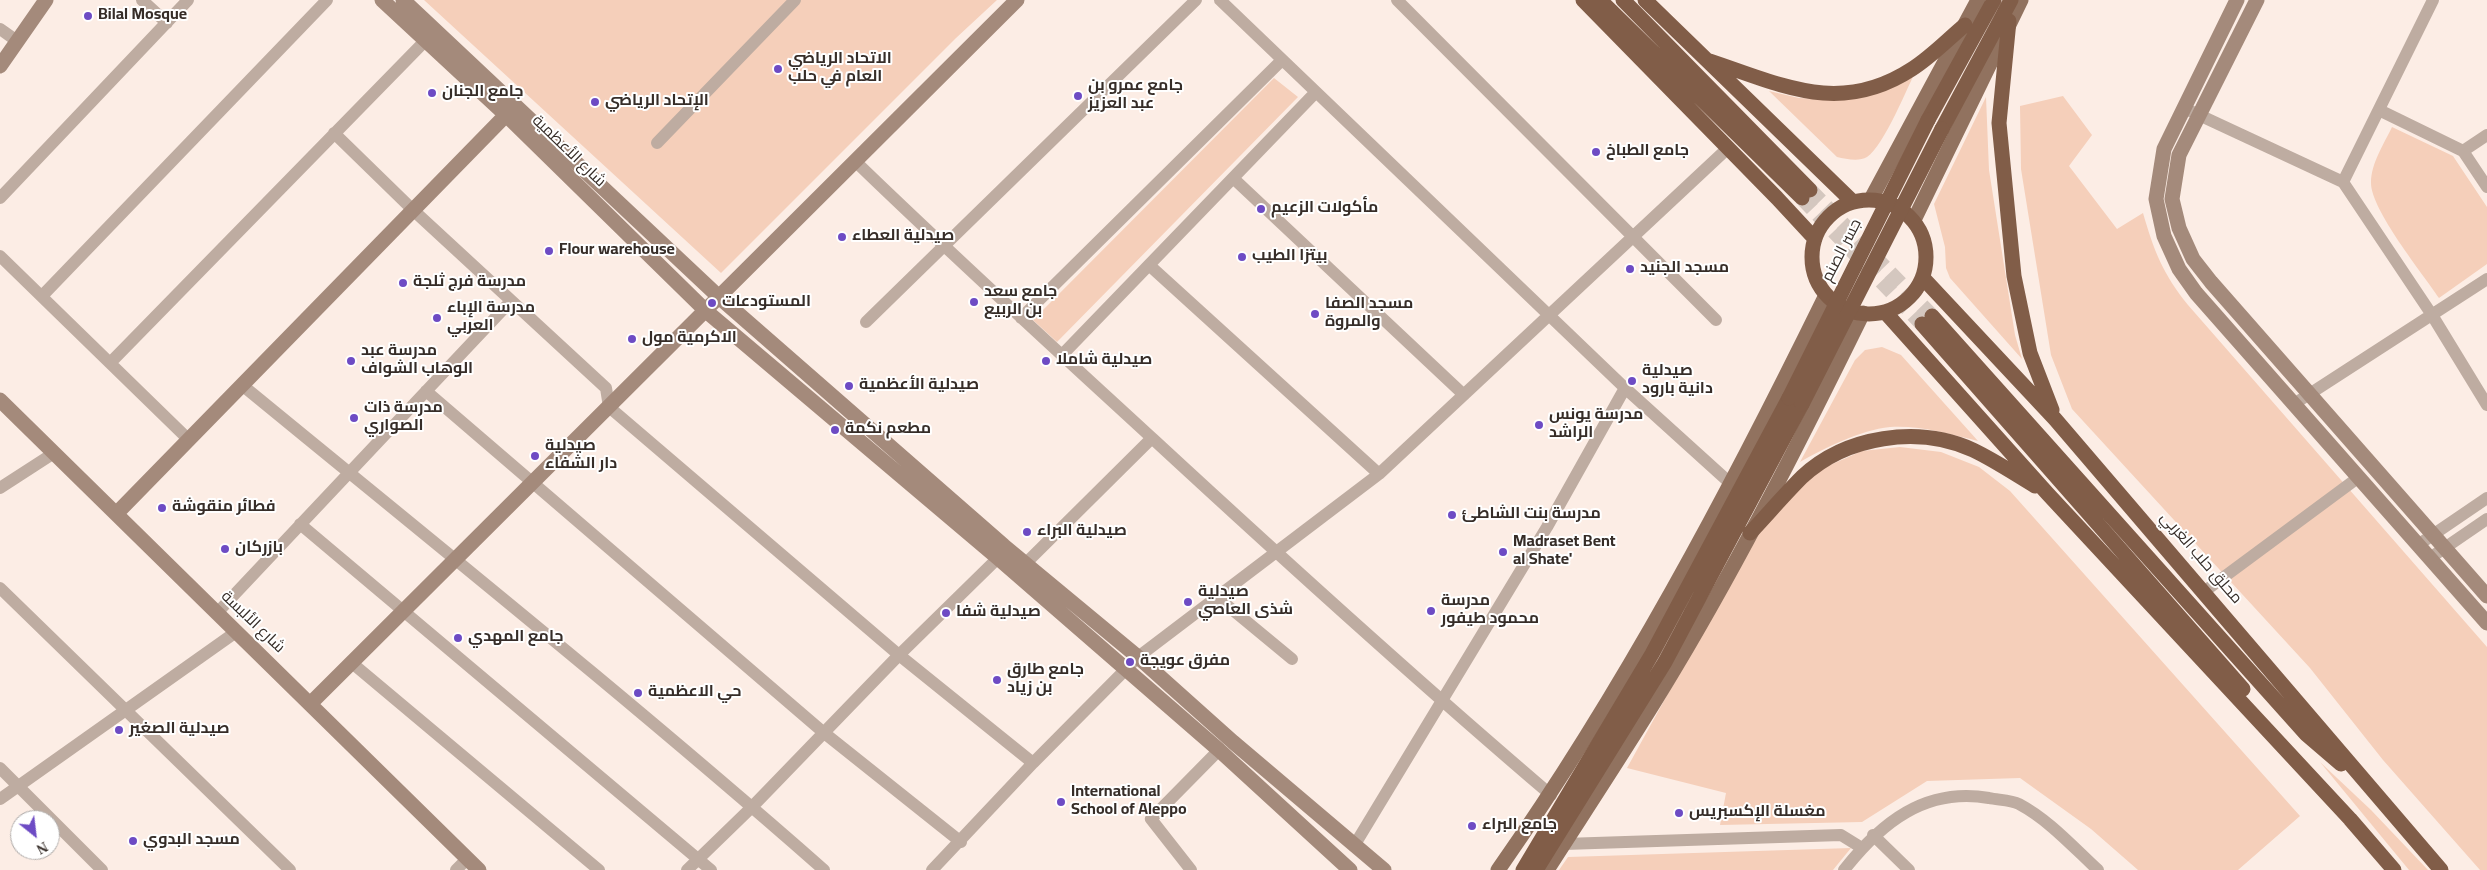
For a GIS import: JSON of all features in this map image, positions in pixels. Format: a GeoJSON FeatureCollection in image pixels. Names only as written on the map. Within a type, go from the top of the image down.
{"type":"FeatureCollection","features":[{"type":"Feature","properties":{"kind":"highway"},"geometry":{"type":"LineString","coordinates":[[1583,0],[1815,239]]}},
{"type":"Feature","properties":{"kind":"highway"},"geometry":{"type":"LineString","coordinates":[[1600,0],[1806,194],[1623,0]]}},
{"type":"Feature","properties":{"kind":"highway"},"geometry":{"type":"LineString","coordinates":[[1645,0],[1853,202]]}},
{"type":"Feature","properties":{"kind":"highway","name":"جسر الصنم"},"geometry":{"type":"LineString","coordinates":[[1795,401],[1928,120],[1994,0]]}},
{"type":"Feature","properties":{"kind":"highway","name":"جسر الصنم"},"geometry":{"type":"LineString","coordinates":[[1795,401],[2011,0]]}},
{"type":"Feature","properties":{"kind":"highway"},"geometry":{"type":"LineString","coordinates":[[2009,21],[1999,123],[2014,276],[2030,353],[2056,418]]}},
{"type":"Feature","properties":{"kind":"highway"},"geometry":{"type":"LineString","coordinates":[[1706,59],[1787,88],[1805,92],[1843,94],[1871,88],[1897,78],[1913,68],[1965,25]]}},
{"type":"Feature","properties":{"kind":"highway"},"geometry":{"type":"LineString","coordinates":[[1871,199],[1895,205],[1914,220],[1922,233],[1927,263],[1923,278],[1908,300],[1885,312],[1862,313],[1846,309],[1826,295],[1817,281],[1813,264],[1815,239],[1825,220],[1833,212],[1853,202],[1871,199]]}},
{"type":"Feature","properties":{"kind":"highway","name":"محلق حلب الغربي"},"geometry":{"type":"LineString","coordinates":[[1923,278],[2056,418],[2441,870]]}},
{"type":"Feature","properties":{"kind":"highway"},"geometry":{"type":"LineString","coordinates":[[1885,312],[2047,493],[2350,819],[2394,870]]}},
{"type":"Feature","properties":{"kind":"highway"},"geometry":{"type":"LineString","coordinates":[[2350,819],[2291,744],[1927,320],[2306,734],[2378,796]]}},
{"type":"Feature","properties":{"kind":"highway"},"geometry":{"type":"LineString","coordinates":[[1523,870],[1646,651],[1795,401]]}},
{"type":"Feature","properties":{"kind":"highway"},"geometry":{"type":"LineString","coordinates":[[1536,870],[1670,664],[1795,401]]}},
{"type":"Feature","properties":{"kind":"highway"},"geometry":{"type":"LineString","coordinates":[[1750,533],[1802,477],[1817,465],[1849,448],[1884,438],[1920,437],[1956,444],[1973,450],[2047,493]]}},
{"type":"Feature","properties":{"kind":"main road"},"geometry":{"type":"LineString","coordinates":[[1871,199],[1978,0]]}},
{"type":"Feature","properties":{"kind":"main road"},"geometry":{"type":"LineString","coordinates":[[1914,220],[2020,0]]}},
{"type":"Feature","properties":{"kind":"main road"},"geometry":{"type":"LineString","coordinates":[[1498,870],[1646,651],[1826,295]]}},
{"type":"Feature","properties":{"kind":"main road"},"geometry":{"type":"LineString","coordinates":[[1547,870],[1750,533],[1816,408],[1862,313]]}},
{"type":"Feature","properties":{"kind":"street"},"geometry":{"type":"LineString","coordinates":[[0,66],[46,0]]}},
{"type":"Feature","properties":{"kind":"street"},"geometry":{"type":"LineString","coordinates":[[142,0],[167,22]]}},
{"type":"Feature","properties":{"kind":"street"},"geometry":{"type":"LineString","coordinates":[[0,198],[188,0]]}},
{"type":"Feature","properties":{"kind":"street"},"geometry":{"type":"LineString","coordinates":[[42,296],[327,0]]}},
{"type":"Feature","properties":{"kind":"street","name":"شارع الأعظمية"},"geometry":{"type":"LineString","coordinates":[[382,0],[506,115],[706,311],[998,558],[1219,750],[1346,869]]}},
{"type":"Feature","properties":{"kind":"street"},"geometry":{"type":"LineString","coordinates":[[403,0],[720,297],[1026,564],[1138,657],[1384,870]]}},
{"type":"Feature","properties":{"kind":"street"},"geometry":{"type":"LineString","coordinates":[[657,143],[795,0]]}},
{"type":"Feature","properties":{"kind":"street"},"geometry":{"type":"LineString","coordinates":[[310,704],[1017,0]]}},
{"type":"Feature","properties":{"kind":"street"},"geometry":{"type":"LineString","coordinates":[[866,322],[1196,0]]}},
{"type":"Feature","properties":{"kind":"street"},"geometry":{"type":"LineString","coordinates":[[1220,0],[1625,388],[1730,483]]}},
{"type":"Feature","properties":{"kind":"street"},"geometry":{"type":"LineString","coordinates":[[1397,0],[1716,320]]}},
{"type":"Feature","properties":{"kind":"street"},"geometry":{"type":"LineString","coordinates":[[2237,0],[2164,149],[2156,199],[2164,236],[2179,270],[2196,293],[2487,623]]}},
{"type":"Feature","properties":{"kind":"street"},"geometry":{"type":"LineString","coordinates":[[2257,0],[2179,155],[2172,199],[2179,228],[2193,260],[2487,596]]}},
{"type":"Feature","properties":{"kind":"street"},"geometry":{"type":"LineString","coordinates":[[2343,182],[2433,0]]}},
{"type":"Feature","properties":{"kind":"street"},"geometry":{"type":"LineString","coordinates":[[0,29],[17,41]]}},
{"type":"Feature","properties":{"kind":"street"},"geometry":{"type":"LineString","coordinates":[[111,362],[426,40]]}},
{"type":"Feature","properties":{"kind":"street"},"geometry":{"type":"LineString","coordinates":[[1021,318],[1282,60]]}},
{"type":"Feature","properties":{"kind":"street"},"geometry":{"type":"LineString","coordinates":[[1062,355],[1316,92]]}},
{"type":"Feature","properties":{"kind":"street"},"geometry":{"type":"LineString","coordinates":[[2184,108],[2343,182],[2432,315],[2487,405]]}},
{"type":"Feature","properties":{"kind":"street"},"geometry":{"type":"LineString","coordinates":[[2378,110],[2463,151],[2487,187]]}},
{"type":"Feature","properties":{"kind":"street"},"geometry":{"type":"LineString","coordinates":[[116,514],[506,115]]}},
{"type":"Feature","properties":{"kind":"street"},"geometry":{"type":"LineString","coordinates":[[334,134],[413,210],[606,388],[609,407],[899,655],[1033,763]]}},
{"type":"Feature","properties":{"kind":"street"},"geometry":{"type":"LineString","coordinates":[[2463,151],[2487,135]]}},
{"type":"Feature","properties":{"kind":"street"},"geometry":{"type":"LineString","coordinates":[[932,870],[1033,763],[1138,657],[1379,474],[1728,148]]}},
{"type":"Feature","properties":{"kind":"street"},"geometry":{"type":"LineString","coordinates":[[856,161],[943,247],[1276,552],[1441,701],[1551,794]]}},
{"type":"Feature","properties":{"kind":"street"},"geometry":{"type":"LineString","coordinates":[[1233,178],[1464,394]]}},
{"type":"Feature","properties":{"kind":"street"},"geometry":{"type":"LineString","coordinates":[[0,256],[189,440]]}},
{"type":"Feature","properties":{"kind":"street"},"geometry":{"type":"LineString","coordinates":[[1149,265],[1379,474]]}},
{"type":"Feature","properties":{"kind":"street"},"geometry":{"type":"LineString","coordinates":[[2294,404],[2487,279]]}},
{"type":"Feature","properties":{"kind":"street"},"geometry":{"type":"LineString","coordinates":[[217,613],[511,301]]}},
{"type":"Feature","properties":{"kind":"street"},"geometry":{"type":"LineString","coordinates":[[242,385],[456,560],[752,807],[824,870]]}},
{"type":"Feature","properties":{"kind":"street"},"geometry":{"type":"LineString","coordinates":[[1354,846],[1548,527],[1625,388]]}},
{"type":"Feature","properties":{"kind":"street"},"geometry":{"type":"LineString","coordinates":[[426,392],[823,732],[960,842]]}},
{"type":"Feature","properties":{"kind":"street","name":"شارع الألبسة"},"geometry":{"type":"LineString","coordinates":[[0,400],[479,870]]}},
{"type":"Feature","properties":{"kind":"street"},"geometry":{"type":"LineString","coordinates":[[1026,564],[1152,438]]}},
{"type":"Feature","properties":{"kind":"street"},"geometry":{"type":"LineString","coordinates":[[0,488],[54,453]]}},
{"type":"Feature","properties":{"kind":"street"},"geometry":{"type":"LineString","coordinates":[[2205,591],[2358,477]]}},
{"type":"Feature","properties":{"kind":"street"},"geometry":{"type":"LineString","coordinates":[[2418,545],[2487,498]]}},
{"type":"Feature","properties":{"kind":"street"},"geometry":{"type":"LineString","coordinates":[[2430,558],[2487,519]]}},
{"type":"Feature","properties":{"kind":"street"},"geometry":{"type":"LineString","coordinates":[[300,524],[711,870]]}},
{"type":"Feature","properties":{"kind":"street"},"geometry":{"type":"LineString","coordinates":[[687,870],[752,807],[899,655],[998,558]]}},
{"type":"Feature","properties":{"kind":"street"},"geometry":{"type":"LineString","coordinates":[[0,588],[290,870]]}},
{"type":"Feature","properties":{"kind":"street"},"geometry":{"type":"LineString","coordinates":[[1217,597],[1292,659]]}},
{"type":"Feature","properties":{"kind":"street"},"geometry":{"type":"LineString","coordinates":[[0,800],[236,632]]}},
{"type":"Feature","properties":{"kind":"street"},"geometry":{"type":"LineString","coordinates":[[352,663],[599,870]]}},
{"type":"Feature","properties":{"kind":"street"},"geometry":{"type":"LineString","coordinates":[[1191,870],[1151,819],[1219,750]]}},
{"type":"Feature","properties":{"kind":"street"},"geometry":{"type":"LineString","coordinates":[[0,768],[102,870]]}},
{"type":"Feature","properties":{"kind":"street"},"geometry":{"type":"LineString","coordinates":[[1844,870],[1873,835],[1899,815],[1938,799],[1978,796],[2018,803],[2050,826],[2098,870]]}},
{"type":"Feature","properties":{"kind":"street"},"geometry":{"type":"LineString","coordinates":[[1873,835],[1909,870]]}},
{"type":"Feature","properties":{"kind":"street"},"geometry":{"type":"LineString","coordinates":[[1564,844],[1841,836],[1862,848]]}},
{"type":"Feature","properties":{"kind":"street"},"geometry":{"type":"LineString","coordinates":[[456,870],[467,859]]}},
{"type":"Feature","properties":{"kind":"shaded area"},"geometry":{"type":"Polygon","coordinates":[[[424,0],[997,0],[956,38],[721,273],[424,0]]]}},
{"type":"Feature","properties":{"kind":"shaded area"},"geometry":{"type":"Polygon","coordinates":[[[1918,66],[1881,141],[1867,157],[1860,159],[1852,160],[1837,157],[1769,91],[1799,98],[1824,99],[1918,66]]]}},
{"type":"Feature","properties":{"kind":"shaded area"},"geometry":{"type":"Polygon","coordinates":[[[1274,78],[1298,97],[1057,342],[1033,320],[1274,78]]]}},
{"type":"Feature","properties":{"kind":"shaded area"},"geometry":{"type":"Polygon","coordinates":[[[2063,96],[2092,135],[2069,166],[2117,229],[2143,213],[2160,262],[2179,294],[2487,647],[2487,870],[2480,870],[2383,760],[2310,668],[2072,409],[2051,355],[2021,169],[2020,106],[2063,96]]]}},
{"type":"Feature","properties":{"kind":"shaded area"},"geometry":{"type":"Polygon","coordinates":[[[1986,97],[1989,170],[2015,335],[2022,359],[1950,278],[1946,268],[1945,247],[1934,204],[1986,97]]]}},
{"type":"Feature","properties":{"kind":"shaded area"},"geometry":{"type":"Polygon","coordinates":[[[2392,127],[2453,156],[2487,207],[2487,264],[2439,298],[2388,225],[2373,195],[2371,183],[2373,168],[2392,127]]]}},
{"type":"Feature","properties":{"kind":"shaded area"},"geometry":{"type":"Polygon","coordinates":[[[1882,347],[1901,355],[1978,441],[1923,429],[1890,427],[1855,436],[1800,462],[1855,360],[1865,350],[1882,347]]]}},
{"type":"Feature","properties":{"kind":"shaded area"},"geometry":{"type":"Polygon","coordinates":[[[1900,447],[1941,452],[1979,467],[2010,491],[2300,816],[2238,870],[2138,870],[2091,829],[2020,778],[1927,781],[1862,822],[1720,825],[1726,793],[1627,768],[1748,548],[1786,499],[1821,469],[1862,451],[1900,447]]]}},
{"type":"Feature","properties":{"kind":"shaded area"},"geometry":{"type":"Polygon","coordinates":[[[2320,762],[2371,810],[2428,870],[2409,870],[2320,762]]]}},
{"type":"Feature","properties":{"kind":"shaded area"},"geometry":{"type":"Polygon","coordinates":[[[1851,848],[1833,870],[1559,870],[1568,857],[1851,848]]]}},
{"type":"Feature","properties":{"kind":"tunnel"},"geometry":{"type":"LineString","coordinates":[[1810,190],[1932,316]]}},
{"type":"Feature","properties":{"kind":"tunnel"},"geometry":{"type":"LineString","coordinates":[[1802,198],[1922,324]]}},
{"type":"Feature","properties":{"kind":"place","name":"Bilal Mosque"},"geometry":{"type":"Point","coordinates":[88,16]}},
{"type":"Feature","properties":{"kind":"place","name":"الاتحاد الرياضي العام في حلب"},"geometry":{"type":"Point","coordinates":[778,69]}},
{"type":"Feature","properties":{"kind":"place","name":"جامع الجنان"},"geometry":{"type":"Point","coordinates":[432,93]}},
{"type":"Feature","properties":{"kind":"place","name":"جامع عمرو بن عبد العزيز"},"geometry":{"type":"Point","coordinates":[1078,96]}},
{"type":"Feature","properties":{"kind":"place","name":"الإتحاد الرياضي"},"geometry":{"type":"Point","coordinates":[595,102]}},
{"type":"Feature","properties":{"kind":"place","name":"جامع الطباخ"},"geometry":{"type":"Point","coordinates":[1596,152]}},
{"type":"Feature","properties":{"kind":"place","name":"مأكولات الزعيم"},"geometry":{"type":"Point","coordinates":[1261,209]}},
{"type":"Feature","properties":{"kind":"place","name":"صيدلية العطاء"},"geometry":{"type":"Point","coordinates":[842,237]}},
{"type":"Feature","properties":{"kind":"place","name":"Flour warehouse"},"geometry":{"type":"Point","coordinates":[549,251]}},
{"type":"Feature","properties":{"kind":"place","name":"بيتزا الطيب"},"geometry":{"type":"Point","coordinates":[1242,257]}},
{"type":"Feature","properties":{"kind":"place","name":"مسجد الجنيد"},"geometry":{"type":"Point","coordinates":[1630,269]}},
{"type":"Feature","properties":{"kind":"place","name":"مدرسة فرج ثلجة"},"geometry":{"type":"Point","coordinates":[403,283]}},
{"type":"Feature","properties":{"kind":"place","name":"جامع سعد بن الربيع"},"geometry":{"type":"Point","coordinates":[974,302]}},
{"type":"Feature","properties":{"kind":"place","name":"المستودعات"},"geometry":{"type":"Point","coordinates":[712,303]}},
{"type":"Feature","properties":{"kind":"place","name":"مسجد الصفا والمروة"},"geometry":{"type":"Point","coordinates":[1315,314]}},
{"type":"Feature","properties":{"kind":"place","name":"مدرسة الإباء العربي"},"geometry":{"type":"Point","coordinates":[437,318]}},
{"type":"Feature","properties":{"kind":"place","name":"الاكرمية مول"},"geometry":{"type":"Point","coordinates":[632,339]}},
{"type":"Feature","properties":{"kind":"place","name":"مدرسة عبد الوهاب الشواف"},"geometry":{"type":"Point","coordinates":[351,361]}},
{"type":"Feature","properties":{"kind":"place","name":"صيدلية شاملا"},"geometry":{"type":"Point","coordinates":[1046,361]}},
{"type":"Feature","properties":{"kind":"place","name":"صيدلية دانية بارود"},"geometry":{"type":"Point","coordinates":[1632,381]}},
{"type":"Feature","properties":{"kind":"place","name":"صيدلية الأعظمية"},"geometry":{"type":"Point","coordinates":[849,386]}},
{"type":"Feature","properties":{"kind":"place","name":"مدرسة ذات الصواري"},"geometry":{"type":"Point","coordinates":[354,418]}},
{"type":"Feature","properties":{"kind":"place","name":"مدرسة يونس الراشد"},"geometry":{"type":"Point","coordinates":[1539,425]}},
{"type":"Feature","properties":{"kind":"place","name":"مطعم نكمة"},"geometry":{"type":"Point","coordinates":[835,430]}},
{"type":"Feature","properties":{"kind":"place","name":"صيدلية دار الشفاء"},"geometry":{"type":"Point","coordinates":[535,456]}},
{"type":"Feature","properties":{"kind":"place","name":"فطائر منقوشة"},"geometry":{"type":"Point","coordinates":[162,508]}},
{"type":"Feature","properties":{"kind":"place","name":"مدرسة بنت الشاطئ"},"geometry":{"type":"Point","coordinates":[1452,515]}},
{"type":"Feature","properties":{"kind":"place","name":"صيدلية البراء"},"geometry":{"type":"Point","coordinates":[1027,532]}},
{"type":"Feature","properties":{"kind":"place","name":"بازركان"},"geometry":{"type":"Point","coordinates":[225,549]}},
{"type":"Feature","properties":{"kind":"place","name":"Madraset Bent al Shate'"},"geometry":{"type":"Point","coordinates":[1503,552]}},
{"type":"Feature","properties":{"kind":"place","name":"صيدلية شذى العاصي"},"geometry":{"type":"Point","coordinates":[1188,602]}},
{"type":"Feature","properties":{"kind":"place","name":"مدرسة محمود طيفور"},"geometry":{"type":"Point","coordinates":[1431,611]}},
{"type":"Feature","properties":{"kind":"place","name":"صيدلية شفا"},"geometry":{"type":"Point","coordinates":[946,613]}},
{"type":"Feature","properties":{"kind":"place","name":"جامع المهدي"},"geometry":{"type":"Point","coordinates":[458,638]}},
{"type":"Feature","properties":{"kind":"place","name":"مفرق عويجة"},"geometry":{"type":"Point","coordinates":[1130,662]}},
{"type":"Feature","properties":{"kind":"place","name":"جامع طارق بن زياد"},"geometry":{"type":"Point","coordinates":[997,680]}},
{"type":"Feature","properties":{"kind":"place","name":"حي الاعظمية"},"geometry":{"type":"Point","coordinates":[638,693]}},
{"type":"Feature","properties":{"kind":"place","name":"صيدلية الصغير"},"geometry":{"type":"Point","coordinates":[119,730]}},
{"type":"Feature","properties":{"kind":"place","name":"International School of Aleppo"},"geometry":{"type":"Point","coordinates":[1061,802]}},
{"type":"Feature","properties":{"kind":"place","name":"مغسلة الإكسبريس"},"geometry":{"type":"Point","coordinates":[1679,813]}},
{"type":"Feature","properties":{"kind":"place","name":"جامع البراء"},"geometry":{"type":"Point","coordinates":[1472,826]}},
{"type":"Feature","properties":{"kind":"place","name":"مسجد البدوي"},"geometry":{"type":"Point","coordinates":[133,841]}}]}
